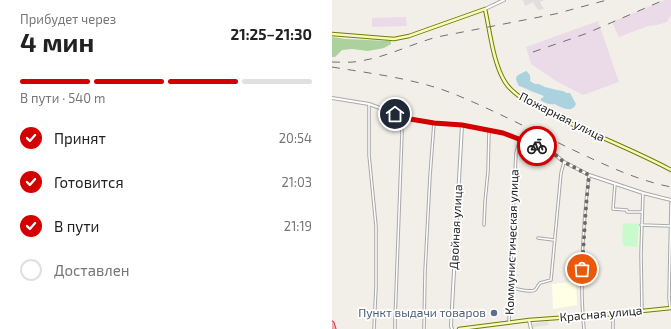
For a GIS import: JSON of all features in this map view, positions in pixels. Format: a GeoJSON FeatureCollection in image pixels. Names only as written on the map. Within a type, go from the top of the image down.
{"type":"FeatureCollection","features":[{"type":"Feature","properties":{"kind":"highway"},"geometry":{"type":"LineString","coordinates":[[332,323],[334,329]]}},
{"type":"Feature","properties":{"kind":"main road"},"geometry":{"type":"LineString","coordinates":[[332,34],[402,38],[485,9]]}},
{"type":"Feature","properties":{"kind":"main road","name":"Пожарная улица"},"geometry":{"type":"LineString","coordinates":[[485,9],[495,57],[500,72],[506,84],[518,96],[539,108],[671,170]]}},
{"type":"Feature","properties":{"kind":"main road","name":"Красная улица"},"geometry":{"type":"LineString","coordinates":[[459,329],[529,320],[670,308]]}},
{"type":"Feature","properties":{"kind":"street"},"geometry":{"type":"LineString","coordinates":[[485,9],[504,0]]}},
{"type":"Feature","properties":{"kind":"street"},"geometry":{"type":"LineString","coordinates":[[332,98],[369,104],[410,119],[434,123],[462,125],[503,133],[553,153],[564,162],[589,175],[643,193],[671,200]]}},
{"type":"Feature","properties":{"kind":"street"},"geometry":{"type":"LineString","coordinates":[[369,104],[369,155],[376,226],[374,329]]}},
{"type":"Feature","properties":{"kind":"street"},"geometry":{"type":"LineString","coordinates":[[395,329],[402,133],[401,116]]}},
{"type":"Feature","properties":{"kind":"street"},"geometry":{"type":"LineString","coordinates":[[424,329],[425,265],[434,123]]}},
{"type":"Feature","properties":{"kind":"street","name":"Двойная улица"},"geometry":{"type":"LineString","coordinates":[[452,329],[462,125]]}},
{"type":"Feature","properties":{"kind":"street"},"geometry":{"type":"LineString","coordinates":[[484,225],[489,130]]}},
{"type":"Feature","properties":{"kind":"street","name":"Коммунистическая улица"},"geometry":{"type":"LineString","coordinates":[[509,323],[516,153],[520,139]]}},
{"type":"Feature","properties":{"kind":"street"},"geometry":{"type":"LineString","coordinates":[[510,288],[534,291],[540,283],[551,280],[561,173],[564,162]]}},
{"type":"Feature","properties":{"kind":"street"},"geometry":{"type":"LineString","coordinates":[[584,329],[582,316],[583,251],[589,175]]}},
{"type":"Feature","properties":{"kind":"street"},"geometry":{"type":"LineString","coordinates":[[615,184],[613,209],[627,210],[627,212],[642,212]]}},
{"type":"Feature","properties":{"kind":"street"},"geometry":{"type":"LineString","coordinates":[[642,311],[641,225],[643,193]]}},
{"type":"Feature","properties":{"kind":"street"},"geometry":{"type":"LineString","coordinates":[[670,308],[671,203]]}},
{"type":"Feature","properties":{"kind":"street"},"geometry":{"type":"LineString","coordinates":[[641,225],[671,226]]}},
{"type":"Feature","properties":{"kind":"street"},"geometry":{"type":"LineString","coordinates":[[538,238],[554,240]]}},
{"type":"Feature","properties":{"kind":"street"},"geometry":{"type":"LineString","coordinates":[[613,314],[613,329]]}},
{"type":"Feature","properties":{"kind":"street","name":"Коммунистическая улица"},"geometry":{"type":"LineString","coordinates":[[529,320],[531,329]]}},
{"type":"Feature","properties":{"kind":"shaded area"},"geometry":{"type":"Polygon","coordinates":[[[523,0],[544,0],[540,2],[544,9],[538,10],[533,2],[525,6],[523,0]]]}},
{"type":"Feature","properties":{"kind":"shaded area"},"geometry":{"type":"Polygon","coordinates":[[[665,0],[671,0],[671,15],[667,22],[648,26],[619,37],[612,22],[665,0]]]}},
{"type":"Feature","properties":{"kind":"shaded area"},"geometry":{"type":"Polygon","coordinates":[[[406,17],[407,26],[372,27],[372,18],[406,17]]]}},
{"type":"Feature","properties":{"kind":"shaded area"},"geometry":{"type":"Polygon","coordinates":[[[598,21],[619,82],[583,95],[556,81],[531,64],[526,47],[598,21]]]}},
{"type":"Feature","properties":{"kind":"shaded area"},"geometry":{"type":"Polygon","coordinates":[[[571,282],[576,284],[577,305],[553,309],[552,284],[571,282]]]}},
{"type":"Feature","properties":{"kind":"shaded area"},"geometry":{"type":"Polygon","coordinates":[[[548,321],[549,325],[534,327],[534,329],[531,329],[530,324],[548,321]]]}},
{"type":"Feature","properties":{"kind":"green space"},"geometry":{"type":"Polygon","coordinates":[[[332,37],[391,41],[391,44],[384,48],[368,51],[352,49],[342,50],[335,57],[332,57],[332,37]]]}},
{"type":"Feature","properties":{"kind":"green space"},"geometry":{"type":"Polygon","coordinates":[[[623,223],[639,224],[637,247],[624,246],[622,240],[623,223]]]}},
{"type":"Feature","properties":{"kind":"water"},"geometry":{"type":"Polygon","coordinates":[[[526,71],[530,75],[530,81],[535,84],[570,93],[576,104],[575,106],[571,109],[567,109],[555,104],[547,104],[540,100],[544,96],[519,86],[516,78],[518,75],[526,71]]]}},
{"type":"Feature","properties":{"kind":"railway"},"geometry":{"type":"LineString","coordinates":[[332,62],[353,62],[370,59],[437,37],[555,14],[607,0]]}},
{"type":"Feature","properties":{"kind":"railway"},"geometry":{"type":"LineString","coordinates":[[533,52],[585,34],[664,0]]}},
{"type":"Feature","properties":{"kind":"railway"},"geometry":{"type":"LineString","coordinates":[[332,67],[412,81],[444,90],[491,110],[617,170],[638,178],[671,187]]}},
{"type":"Feature","properties":{"kind":"way so far"},"geometry":{"type":"LineString","coordinates":[[537,146],[553,153],[564,162],[589,175],[582,269]]}},
{"type":"Feature","properties":{"kind":"place","name":"Пункт выдачи товаров"},"geometry":{"type":"Point","coordinates":[494,313]}},
{"type":"Feature","properties":{"kind":"route"},"geometry":{"type":"LineString","coordinates":[[395,114],[410,119],[434,123],[462,125],[503,133],[537,146]]}}]}
